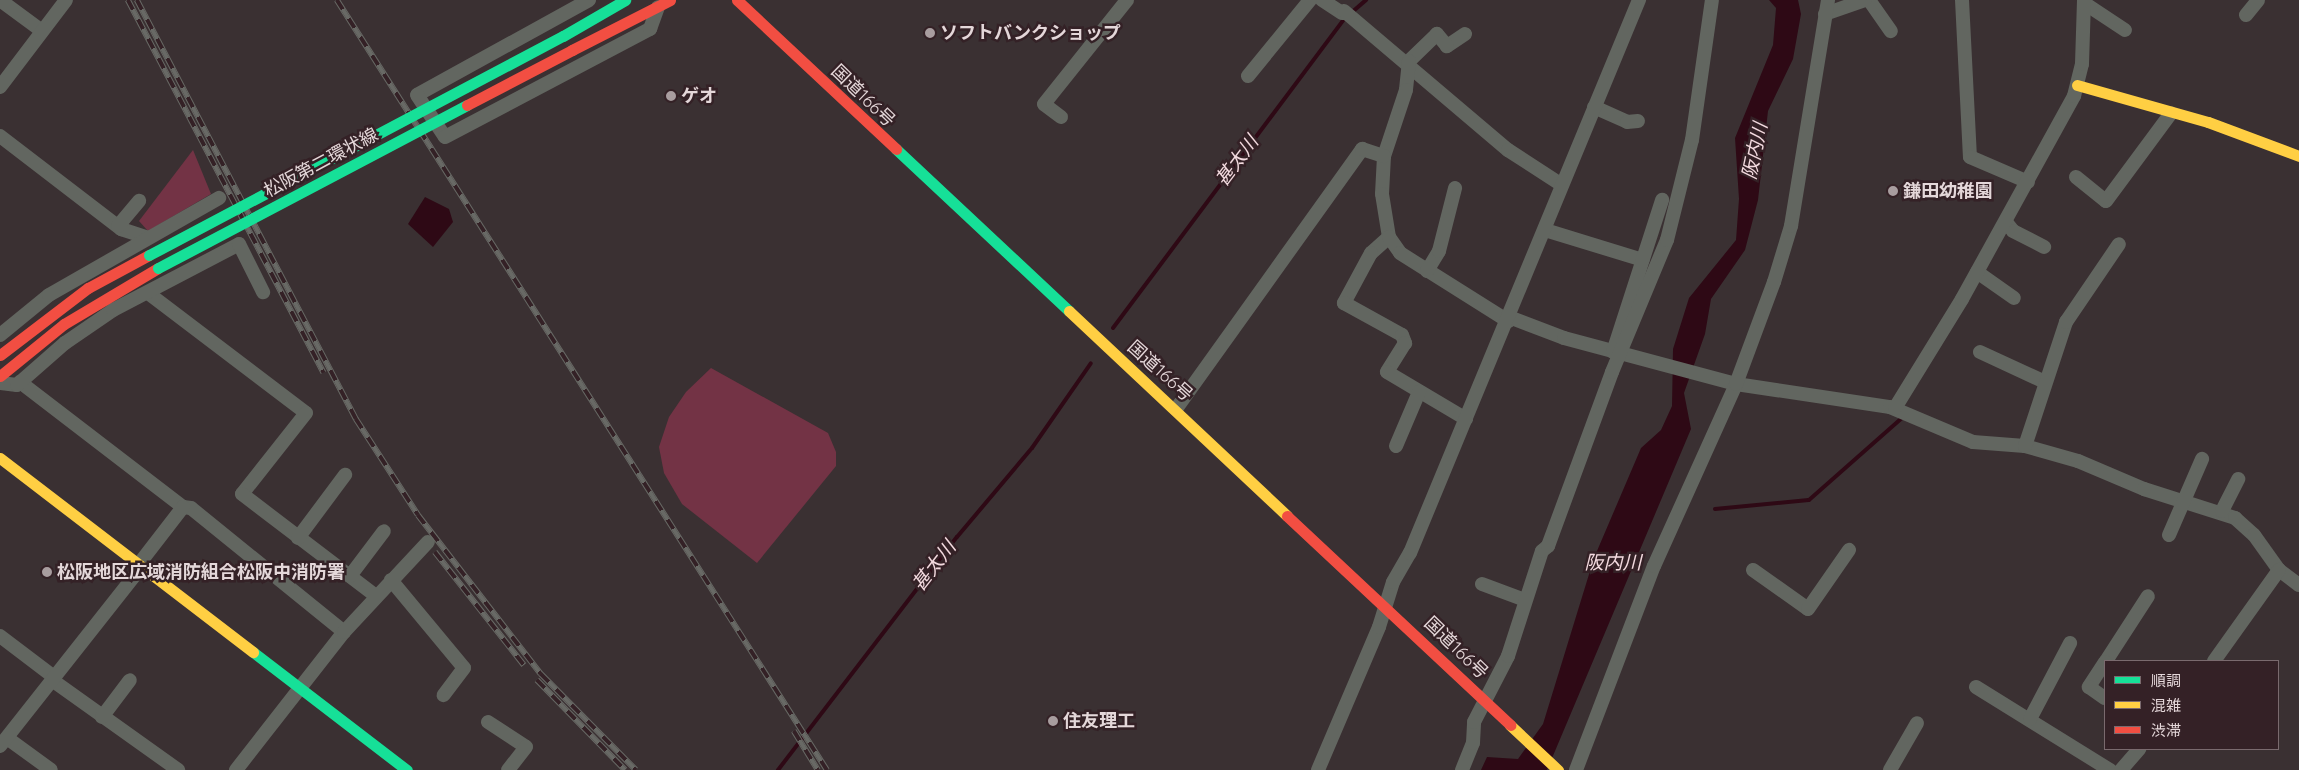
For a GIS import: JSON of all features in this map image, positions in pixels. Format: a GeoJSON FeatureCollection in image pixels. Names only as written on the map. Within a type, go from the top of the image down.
{"type":"FeatureCollection","features":[{"type":"Feature","properties":{"kind":"main road","name":"松阪第二環状線"},"geometry":{"type":"LineString","coordinates":[[0,355],[88,288],[563,36],[625,0]]}},
{"type":"Feature","properties":{"kind":"main road","name":"国道166号"},"geometry":{"type":"LineString","coordinates":[[737,0],[1384,604],[1558,770]]}},
{"type":"Feature","properties":{"kind":"main road","name":"松阪第二環状線"},"geometry":{"type":"LineString","coordinates":[[0,376],[64,324],[158,268],[664,3]]}},
{"type":"Feature","properties":{"kind":"main road"},"geometry":{"type":"LineString","coordinates":[[2077,85],[2171,113],[2299,156]]}},
{"type":"Feature","properties":{"kind":"main road"},"geometry":{"type":"LineString","coordinates":[[0,458],[407,770]]}},
{"type":"Feature","properties":{"kind":"street"},"geometry":{"type":"LineString","coordinates":[[0,0],[42,31]]}},
{"type":"Feature","properties":{"kind":"street"},"geometry":{"type":"LineString","coordinates":[[0,87],[66,0]]}},
{"type":"Feature","properties":{"kind":"street"},"geometry":{"type":"LineString","coordinates":[[589,0],[417,95],[444,137],[650,29],[664,3]]}},
{"type":"Feature","properties":{"kind":"street"},"geometry":{"type":"LineString","coordinates":[[1061,117],[1044,104],[1127,0]]}},
{"type":"Feature","properties":{"kind":"street"},"geometry":{"type":"LineString","coordinates":[[1248,76],[1310,0]]}},
{"type":"Feature","properties":{"kind":"street"},"geometry":{"type":"LineString","coordinates":[[1322,0],[1346,14],[1508,150],[1562,186]]}},
{"type":"Feature","properties":{"kind":"street"},"geometry":{"type":"LineString","coordinates":[[1318,770],[1384,604],[1466,419],[1639,0]]}},
{"type":"Feature","properties":{"kind":"street"},"geometry":{"type":"LineString","coordinates":[[1462,770],[1473,744],[1474,722],[1487,703],[1508,656],[1525,600],[1617,352],[1673,222],[1692,140],[1712,0]]}},
{"type":"Feature","properties":{"kind":"street"},"geometry":{"type":"LineString","coordinates":[[1576,770],[1654,566],[1734,383],[1791,226],[1827,7],[1865,0]]}},
{"type":"Feature","properties":{"kind":"street"},"geometry":{"type":"LineString","coordinates":[[1869,0],[1891,31]]}},
{"type":"Feature","properties":{"kind":"street"},"geometry":{"type":"LineString","coordinates":[[1962,0],[1970,158],[2028,182]]}},
{"type":"Feature","properties":{"kind":"street"},"geometry":{"type":"LineString","coordinates":[[2246,15],[2258,0]]}},
{"type":"Feature","properties":{"kind":"street"},"geometry":{"type":"LineString","coordinates":[[2084,1],[2125,30]]}},
{"type":"Feature","properties":{"kind":"street"},"geometry":{"type":"LineString","coordinates":[[1902,413],[1977,272],[2028,182],[2077,85],[2084,1]]}},
{"type":"Feature","properties":{"kind":"street"},"geometry":{"type":"LineString","coordinates":[[1465,34],[1447,46],[1437,34],[1409,67],[1406,90],[1384,156],[1382,194],[1389,237],[1400,253],[1427,271],[1508,319],[1617,352],[1734,383],[1902,413],[1973,442],[2025,446],[2222,512],[2254,535],[2279,570],[2299,585]]}},
{"type":"Feature","properties":{"kind":"street"},"geometry":{"type":"LineString","coordinates":[[1594,107],[1627,122],[1638,121]]}},
{"type":"Feature","properties":{"kind":"street"},"geometry":{"type":"LineString","coordinates":[[2076,177],[2106,201],[2171,113]]}},
{"type":"Feature","properties":{"kind":"street"},"geometry":{"type":"LineString","coordinates":[[0,136],[118,226],[148,238]]}},
{"type":"Feature","properties":{"kind":"street"},"geometry":{"type":"LineString","coordinates":[[1176,409],[1362,149],[1384,156]]}},
{"type":"Feature","properties":{"kind":"street"},"geometry":{"type":"LineString","coordinates":[[1427,271],[1439,251],[1455,188]]}},
{"type":"Feature","properties":{"kind":"street"},"geometry":{"type":"LineString","coordinates":[[0,335],[49,295],[220,198]]}},
{"type":"Feature","properties":{"kind":"street"},"geometry":{"type":"LineString","coordinates":[[1617,352],[1662,200]]}},
{"type":"Feature","properties":{"kind":"street"},"geometry":{"type":"LineString","coordinates":[[118,226],[139,201]]}},
{"type":"Feature","properties":{"kind":"street"},"geometry":{"type":"LineString","coordinates":[[2006,222],[2013,231],[2044,247]]}},
{"type":"Feature","properties":{"kind":"street"},"geometry":{"type":"LineString","coordinates":[[1545,230],[1643,260]]}},
{"type":"Feature","properties":{"kind":"street"},"geometry":{"type":"LineString","coordinates":[[1389,237],[1371,253],[1344,304],[1402,335],[1405,343],[1387,372],[1466,419]]}},
{"type":"Feature","properties":{"kind":"street"},"geometry":{"type":"LineString","coordinates":[[20,382],[65,343],[148,293],[238,244],[263,292]]}},
{"type":"Feature","properties":{"kind":"street"},"geometry":{"type":"LineString","coordinates":[[2025,446],[2066,322],[2119,244]]}},
{"type":"Feature","properties":{"kind":"street"},"geometry":{"type":"LineString","coordinates":[[1977,272],[2014,298]]}},
{"type":"Feature","properties":{"kind":"street"},"geometry":{"type":"LineString","coordinates":[[148,293],[306,413],[242,494],[376,596]]}},
{"type":"Feature","properties":{"kind":"street"},"geometry":{"type":"LineString","coordinates":[[1980,352],[2045,382]]}},
{"type":"Feature","properties":{"kind":"street"},"geometry":{"type":"LineString","coordinates":[[0,382],[20,382],[183,507],[198,514],[344,632]]}},
{"type":"Feature","properties":{"kind":"street"},"geometry":{"type":"LineString","coordinates":[[1396,446],[1419,392]]}},
{"type":"Feature","properties":{"kind":"street"},"geometry":{"type":"LineString","coordinates":[[2169,536],[2182,500],[2202,459]]}},
{"type":"Feature","properties":{"kind":"street"},"geometry":{"type":"LineString","coordinates":[[298,538],[345,475]]}},
{"type":"Feature","properties":{"kind":"street"},"geometry":{"type":"LineString","coordinates":[[2222,512],[2238,479]]}},
{"type":"Feature","properties":{"kind":"street"},"geometry":{"type":"LineString","coordinates":[[51,770],[4,742],[7,731],[53,679],[183,507]]}},
{"type":"Feature","properties":{"kind":"street"},"geometry":{"type":"LineString","coordinates":[[350,576],[384,531]]}},
{"type":"Feature","properties":{"kind":"street"},"geometry":{"type":"LineString","coordinates":[[236,770],[344,632],[428,542]]}},
{"type":"Feature","properties":{"kind":"street"},"geometry":{"type":"LineString","coordinates":[[1753,570],[1808,609],[1849,550]]}},
{"type":"Feature","properties":{"kind":"street"},"geometry":{"type":"LineString","coordinates":[[2215,660],[2279,570]]}},
{"type":"Feature","properties":{"kind":"street"},"geometry":{"type":"LineString","coordinates":[[391,580],[464,668],[444,695]]}},
{"type":"Feature","properties":{"kind":"street"},"geometry":{"type":"LineString","coordinates":[[1482,584],[1525,600]]}},
{"type":"Feature","properties":{"kind":"street"},"geometry":{"type":"LineString","coordinates":[[2106,660],[2148,596]]}},
{"type":"Feature","properties":{"kind":"street"},"geometry":{"type":"LineString","coordinates":[[0,636],[102,717],[178,770]]}},
{"type":"Feature","properties":{"kind":"street"},"geometry":{"type":"LineString","coordinates":[[2030,720],[2070,643]]}},
{"type":"Feature","properties":{"kind":"street"},"geometry":{"type":"LineString","coordinates":[[2104,664],[2089,687],[2104,697]]}},
{"type":"Feature","properties":{"kind":"street"},"geometry":{"type":"LineString","coordinates":[[102,717],[130,680]]}},
{"type":"Feature","properties":{"kind":"street"},"geometry":{"type":"LineString","coordinates":[[1976,687],[2030,720],[2120,769],[2138,750]]}},
{"type":"Feature","properties":{"kind":"street"},"geometry":{"type":"LineString","coordinates":[[488,722],[526,747],[508,770]]}},
{"type":"Feature","properties":{"kind":"street"},"geometry":{"type":"LineString","coordinates":[[1890,770],[1917,723]]}},
{"type":"Feature","properties":{"kind":"shaded area"},"geometry":{"type":"Polygon","coordinates":[[[193,150],[211,194],[148,231],[139,221],[193,150]]]}},
{"type":"Feature","properties":{"kind":"shaded area"},"geometry":{"type":"Polygon","coordinates":[[[711,368],[828,433],[836,452],[836,466],[757,563],[682,504],[664,473],[659,447],[669,417],[686,392],[711,368]]]}},
{"type":"Feature","properties":{"kind":"water","name":"阪内川"},"geometry":{"type":"Polygon","coordinates":[[[1769,0],[1798,0],[1801,14],[1793,59],[1768,111],[1758,200],[1745,250],[1711,299],[1705,334],[1684,393],[1691,429],[1547,770],[1481,770],[1487,757],[1518,759],[1543,724],[1594,558],[1641,448],[1661,430],[1672,406],[1673,349],[1689,298],[1736,240],[1739,199],[1735,138],[1773,45],[1776,8],[1769,0]]]}},
{"type":"Feature","properties":{"kind":"water"},"geometry":{"type":"Polygon","coordinates":[[[425,197],[449,209],[453,222],[433,247],[408,224],[425,197]]]}},
{"type":"Feature","properties":{"kind":"waterway","name":"甚太川"},"geometry":{"type":"LineString","coordinates":[[1351,13],[1366,0]]}},
{"type":"Feature","properties":{"kind":"waterway","name":"甚太川"},"geometry":{"type":"LineString","coordinates":[[1113,328],[1345,18]]}},
{"type":"Feature","properties":{"kind":"waterway","name":"甚太川"},"geometry":{"type":"LineString","coordinates":[[778,770],[957,537],[1032,448],[1091,363]]}},
{"type":"Feature","properties":{"kind":"waterway"},"geometry":{"type":"LineString","coordinates":[[1715,509],[1809,500],[1903,417]]}},
{"type":"Feature","properties":{"kind":"railway"},"geometry":{"type":"LineString","coordinates":[[128,0],[324,373]]}},
{"type":"Feature","properties":{"kind":"railway"},"geometry":{"type":"LineString","coordinates":[[137,0],[356,419],[418,515],[541,674],[636,770]]}},
{"type":"Feature","properties":{"kind":"railway"},"geometry":{"type":"LineString","coordinates":[[337,0],[827,770]]}},
{"type":"Feature","properties":{"kind":"railway"},"geometry":{"type":"LineString","coordinates":[[435,552],[524,665]]}},
{"type":"Feature","properties":{"kind":"railway"},"geometry":{"type":"LineString","coordinates":[[537,680],[625,770]]}},
{"type":"Feature","properties":{"kind":"railway"},"geometry":{"type":"LineString","coordinates":[[794,731],[818,770]]}},
{"type":"Feature","properties":{"kind":"traffic: fast"},"geometry":{"type":"LineString","coordinates":[[563,36],[625,0]]}},
{"type":"Feature","properties":{"kind":"traffic: fast"},"geometry":{"type":"LineString","coordinates":[[149,255],[563,36]]}},
{"type":"Feature","properties":{"kind":"traffic: fast"},"geometry":{"type":"LineString","coordinates":[[158,268],[467,105]]}},
{"type":"Feature","properties":{"kind":"traffic: fast"},"geometry":{"type":"LineString","coordinates":[[896,149],[1069,311]]}},
{"type":"Feature","properties":{"kind":"traffic: fast"},"geometry":{"type":"LineString","coordinates":[[253,652],[407,770]]}},
{"type":"Feature","properties":{"kind":"traffic: slow"},"geometry":{"type":"LineString","coordinates":[[2077,85],[2208,122],[2299,156]]}},
{"type":"Feature","properties":{"kind":"traffic: slow"},"geometry":{"type":"LineString","coordinates":[[1069,311],[1287,516]]}},
{"type":"Feature","properties":{"kind":"traffic: slow"},"geometry":{"type":"LineString","coordinates":[[0,458],[253,652]]}},
{"type":"Feature","properties":{"kind":"traffic: slow"},"geometry":{"type":"LineString","coordinates":[[1510,725],[1558,770]]}},
{"type":"Feature","properties":{"kind":"traffic: jam"},"geometry":{"type":"LineString","coordinates":[[572,50],[670,0]]}},
{"type":"Feature","properties":{"kind":"traffic: jam"},"geometry":{"type":"LineString","coordinates":[[737,0],[896,149]]}},
{"type":"Feature","properties":{"kind":"traffic: jam"},"geometry":{"type":"LineString","coordinates":[[467,105],[572,50]]}},
{"type":"Feature","properties":{"kind":"traffic: jam"},"geometry":{"type":"LineString","coordinates":[[0,355],[88,288],[149,255]]}},
{"type":"Feature","properties":{"kind":"traffic: jam"},"geometry":{"type":"LineString","coordinates":[[0,376],[64,324],[158,268]]}},
{"type":"Feature","properties":{"kind":"traffic: jam"},"geometry":{"type":"LineString","coordinates":[[1287,516],[1510,725]]}},
{"type":"Feature","properties":{"kind":"place","name":"ソフトバンクショップ"},"geometry":{"type":"Point","coordinates":[930,33]}},
{"type":"Feature","properties":{"kind":"place","name":"ゲオ"},"geometry":{"type":"Point","coordinates":[671,96]}},
{"type":"Feature","properties":{"kind":"place","name":"鎌田幼稚園"},"geometry":{"type":"Point","coordinates":[1893,191]}},
{"type":"Feature","properties":{"kind":"place","name":"松阪地区広域消防組合松阪中消防署"},"geometry":{"type":"Point","coordinates":[47,572]}},
{"type":"Feature","properties":{"kind":"place","name":"住友理工"},"geometry":{"type":"Point","coordinates":[1053,721]}}]}
